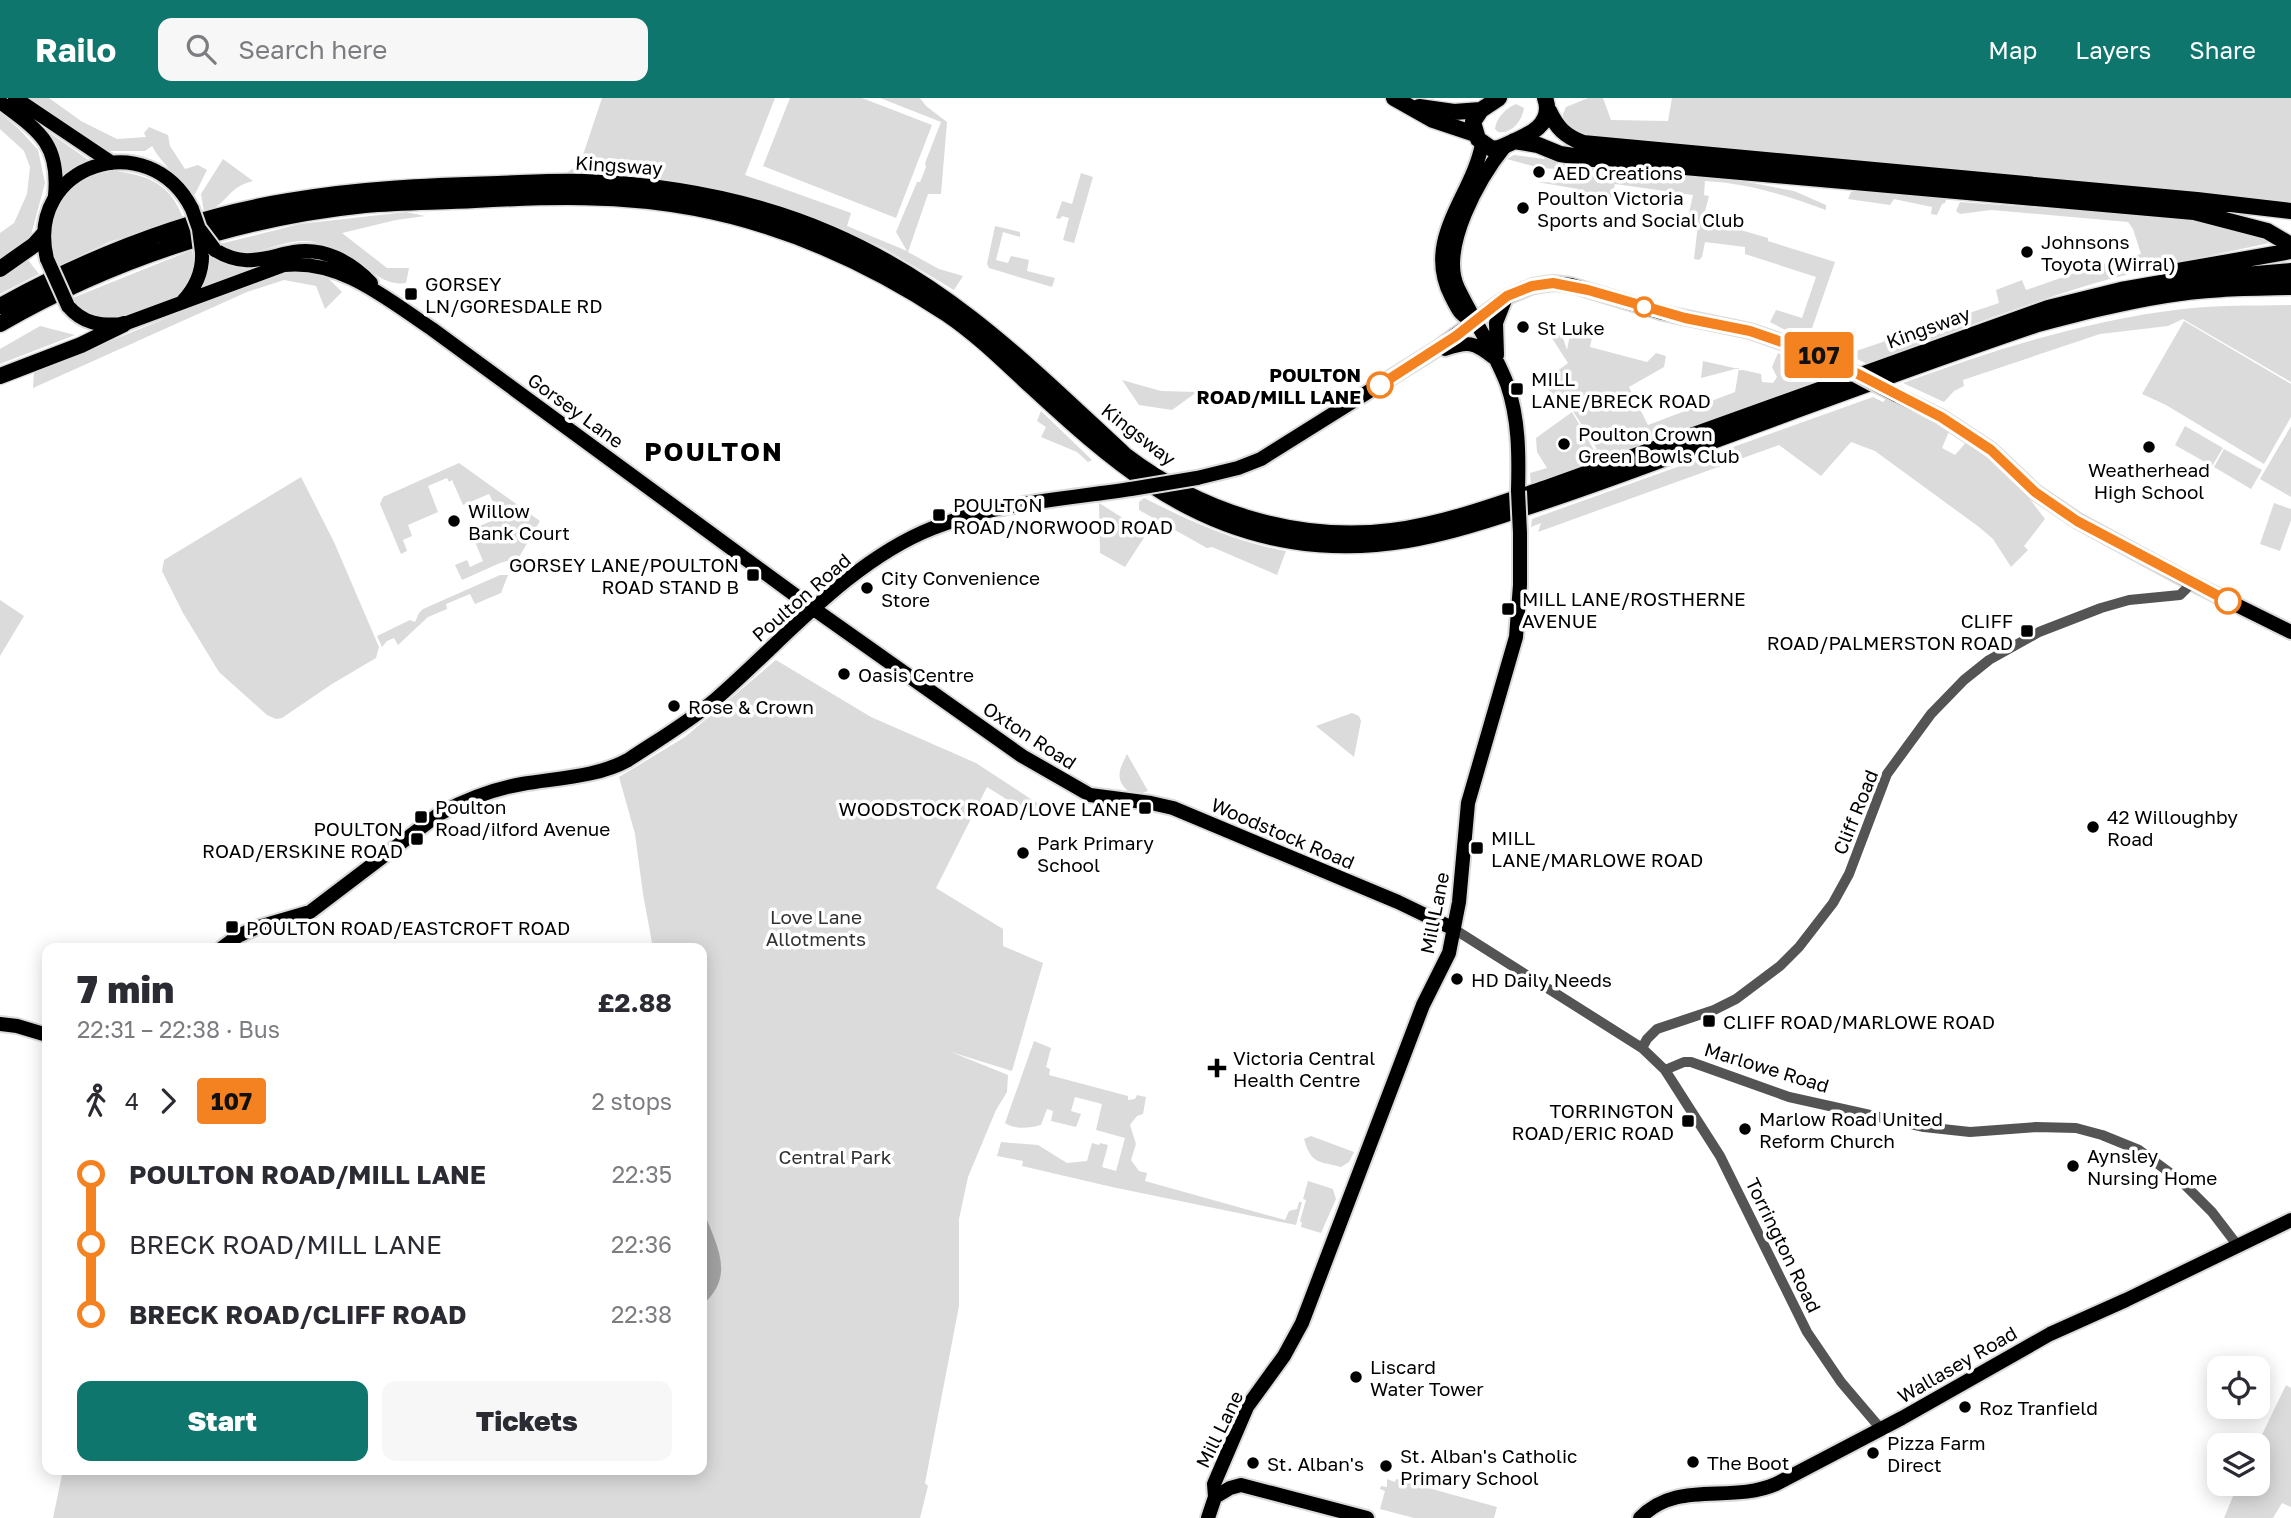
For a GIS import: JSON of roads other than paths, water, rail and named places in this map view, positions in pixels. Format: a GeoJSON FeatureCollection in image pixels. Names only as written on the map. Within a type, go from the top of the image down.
{"type":"FeatureCollection","features":[{"type":"Feature","properties":{"kind":"highway"},"geometry":{"type":"LineString","coordinates":[[1394,98],[1433,120],[1478,139],[1492,149],[1539,128],[1545,121],[1549,103]]}},
{"type":"Feature","properties":{"kind":"highway"},"geometry":{"type":"LineString","coordinates":[[1478,139],[1473,121],[1480,110],[1499,98]]}},
{"type":"Feature","properties":{"kind":"highway"},"geometry":{"type":"LineString","coordinates":[[1549,103],[1555,124],[1567,137],[1593,144],[2291,211]]}},
{"type":"Feature","properties":{"kind":"highway"},"geometry":{"type":"LineString","coordinates":[[1409,106],[1454,112],[1480,110]]}},
{"type":"Feature","properties":{"kind":"highway"},"geometry":{"type":"LineString","coordinates":[[1509,143],[1538,145],[1560,154],[1594,159],[2194,212],[2267,231],[2291,245]]}},
{"type":"Feature","properties":{"kind":"highway","name":"Kingsway"},"geometry":{"type":"LineString","coordinates":[[0,306],[41,284],[171,231],[287,201],[376,190],[485,184],[582,182],[648,186],[775,214],[831,234],[898,268],[945,296],[985,327],[1125,455],[1191,497],[1256,521],[1324,532],[1359,533],[1428,525],[1468,514],[2048,308],[2120,290],[2173,281],[2291,271]]}},
{"type":"Feature","properties":{"kind":"highway","name":"Kingsway"},"geometry":{"type":"LineString","coordinates":[[0,324],[68,289],[169,247],[292,216],[366,205],[506,198],[601,198],[693,208],[744,219],[806,240],[866,266],[915,294],[951,317],[989,347],[1131,473],[1199,514],[1231,527],[1293,542],[1367,546],[1418,540],[1548,501],[2038,324],[2115,304],[2168,295],[2230,288],[2291,287]]}},
{"type":"Feature","properties":{"kind":"highway"},"geometry":{"type":"LineString","coordinates":[[0,269],[34,245],[43,235]]}},
{"type":"Feature","properties":{"kind":"highway"},"geometry":{"type":"LineString","coordinates":[[2048,308],[2126,282],[2291,251]]}},
{"type":"Feature","properties":{"kind":"highway"},"geometry":{"type":"LineString","coordinates":[[2038,324],[2177,301],[2259,295],[2291,298]]}},
{"type":"Feature","properties":{"kind":"highway"},"geometry":{"type":"LineString","coordinates":[[0,376],[81,345],[124,324]]}},
{"type":"Feature","properties":{"kind":"main road"},"geometry":{"type":"LineString","coordinates":[[15,98],[112,163]]}},
{"type":"Feature","properties":{"kind":"main road"},"geometry":{"type":"LineString","coordinates":[[0,102],[43,137],[53,154],[57,177],[55,196],[44,221],[43,235],[47,259],[68,306],[75,314],[95,324],[124,324],[180,303],[198,280],[202,262],[209,251],[183,193],[162,174],[138,163],[99,165],[75,175],[55,196]]}},
{"type":"Feature","properties":{"kind":"main road"},"geometry":{"type":"LineString","coordinates":[[1475,322],[1461,316],[1446,287],[1441,248],[1478,162],[1478,139]]}},
{"type":"Feature","properties":{"kind":"main road"},"geometry":{"type":"LineString","coordinates":[[1475,322],[1457,286],[1453,271],[1454,245],[1461,221],[1494,159],[1509,143]]}},
{"type":"Feature","properties":{"kind":"main road","name":"Gorsey Lane"},"geometry":{"type":"LineString","coordinates":[[209,251],[242,261],[259,260],[296,251],[317,252],[340,258],[361,273],[382,294]]}},
{"type":"Feature","properties":{"kind":"main road","name":"Gorsey Lane"},"geometry":{"type":"LineString","coordinates":[[180,303],[273,268],[298,264],[334,270],[382,294],[432,328],[814,609]]}},
{"type":"Feature","properties":{"kind":"main road"},"geometry":{"type":"LineString","coordinates":[[1497,359],[1496,323],[1507,296],[1532,286],[1553,283],[1571,285],[1663,313],[1750,331],[1825,357],[1941,417],[1991,450],[2035,492],[2077,521],[2291,632]]}},
{"type":"Feature","properties":{"kind":"main road","name":"Poulton Road"},"geometry":{"type":"LineString","coordinates":[[230,943],[255,928],[310,912],[439,814],[459,803],[518,784],[616,767],[628,760],[715,700],[814,609],[868,565],[930,529],[965,517],[1009,508],[1197,478],[1238,468],[1261,458],[1424,357],[1507,296]]}},
{"type":"Feature","properties":{"kind":"main road","name":"Mill Lane"},"geometry":{"type":"LineString","coordinates":[[1208,1518],[1214,1497],[1214,1484],[1247,1407],[1284,1356],[1302,1323],[1423,1005],[1449,953],[1459,902],[1468,803],[1516,637],[1520,585],[1517,436],[1513,405],[1497,359],[1475,322]]}},
{"type":"Feature","properties":{"kind":"main road"},"geometry":{"type":"LineString","coordinates":[[1424,357],[1464,343],[1478,345],[1497,359]]}},
{"type":"Feature","properties":{"kind":"main road","name":"Oxton Road"},"geometry":{"type":"LineString","coordinates":[[814,609],[1022,756],[1090,795]]}},
{"type":"Feature","properties":{"kind":"main road","name":"Woodstock Road"},"geometry":{"type":"LineString","coordinates":[[1090,795],[1173,808],[1398,902],[1454,929]]}},
{"type":"Feature","properties":{"kind":"main road"},"geometry":{"type":"LineString","coordinates":[[0,1024],[42,1034]]}},
{"type":"Feature","properties":{"kind":"main road","name":"Wallasey Road"},"geometry":{"type":"LineString","coordinates":[[1640,1518],[1653,1505],[1680,1496],[1762,1490],[1881,1429],[2050,1334],[2291,1220]]}},
{"type":"Feature","properties":{"kind":"main road"},"geometry":{"type":"LineString","coordinates":[[1228,1455],[1231,1473],[1241,1485]]}},
{"type":"Feature","properties":{"kind":"main road"},"geometry":{"type":"LineString","coordinates":[[1214,1497],[1241,1485],[1367,1518]]}},
{"type":"Feature","properties":{"kind":"street","name":"Cliff Road"},"geometry":{"type":"LineString","coordinates":[[1642,1048],[1657,1029],[1702,1015],[1736,999],[1799,947],[1833,903],[1849,873],[1887,774],[1931,714],[1964,680],[1989,660],[2039,632],[2101,607],[2129,600],[2180,595],[2192,583]]}},
{"type":"Feature","properties":{"kind":"street"},"geometry":{"type":"LineString","coordinates":[[1454,929],[1642,1048],[1665,1070]]}},
{"type":"Feature","properties":{"kind":"street","name":"Marlowe Road"},"geometry":{"type":"LineString","coordinates":[[1665,1070],[1691,1062],[1789,1097],[1924,1127],[1970,1132],[2036,1127],[2076,1128],[2102,1135],[2139,1150],[2181,1181],[2212,1212],[2238,1246]]}},
{"type":"Feature","properties":{"kind":"street","name":"Torrington Road"},"geometry":{"type":"LineString","coordinates":[[1665,1070],[1720,1156],[1807,1332],[1841,1382],[1881,1429]]}},
{"type":"Feature","properties":{"kind":"place","name":"AED Creations"},"geometry":{"type":"Point","coordinates":[1539,172]}},
{"type":"Feature","properties":{"kind":"place","name":"Poulton Victoria Sports and Social Club"},"geometry":{"type":"Point","coordinates":[1523,208]}},
{"type":"Feature","properties":{"kind":"place","name":"Johnsons Toyota (Wirral)"},"geometry":{"type":"Point","coordinates":[2027,252]}},
{"type":"Feature","properties":{"kind":"place","name":"GORSEY LN/GORESDALE RD"},"geometry":{"type":"Point","coordinates":[411,294]}},
{"type":"Feature","properties":{"kind":"place","name":"St Luke"},"geometry":{"type":"Point","coordinates":[1523,327]}},
{"type":"Feature","properties":{"kind":"place","name":"POULTON ROAD/MILL LANE"},"geometry":{"type":"Point","coordinates":[1380,385]}},
{"type":"Feature","properties":{"kind":"place","name":"MILL LANE/BRECK ROAD"},"geometry":{"type":"Point","coordinates":[1517,389]}},
{"type":"Feature","properties":{"kind":"place","name":"Poulton Crown Green Bowls Club"},"geometry":{"type":"Point","coordinates":[1564,444]}},
{"type":"Feature","properties":{"kind":"place","name":"Weatherhead High School"},"geometry":{"type":"Point","coordinates":[2149,447]}},
{"type":"Feature","properties":{"kind":"place","name":"POULTON ROAD/NORWOOD ROAD"},"geometry":{"type":"Point","coordinates":[939,515]}},
{"type":"Feature","properties":{"kind":"place","name":"Willow Bank Court"},"geometry":{"type":"Point","coordinates":[454,521]}},
{"type":"Feature","properties":{"kind":"place","name":"GORSEY LANE/POULTON ROAD STAND B"},"geometry":{"type":"Point","coordinates":[753,575]}},
{"type":"Feature","properties":{"kind":"place","name":"City Convenience Store"},"geometry":{"type":"Point","coordinates":[867,588]}},
{"type":"Feature","properties":{"kind":"place","name":"MILL LANE/ROSTHERNE AVENUE"},"geometry":{"type":"Point","coordinates":[1508,609]}},
{"type":"Feature","properties":{"kind":"place","name":"CLIFF ROAD/PALMERSTON ROAD"},"geometry":{"type":"Point","coordinates":[2027,631]}},
{"type":"Feature","properties":{"kind":"place","name":"Oasis Centre"},"geometry":{"type":"Point","coordinates":[844,674]}},
{"type":"Feature","properties":{"kind":"place","name":"Rose & Crown"},"geometry":{"type":"Point","coordinates":[674,706]}},
{"type":"Feature","properties":{"kind":"place","name":"WOODSTOCK ROAD/LOVE LANE"},"geometry":{"type":"Point","coordinates":[1145,808]}},
{"type":"Feature","properties":{"kind":"place","name":"Poulton Road/ilford Avenue"},"geometry":{"type":"Point","coordinates":[421,817]}},
{"type":"Feature","properties":{"kind":"place","name":"42 Willoughby Road"},"geometry":{"type":"Point","coordinates":[2093,827]}},
{"type":"Feature","properties":{"kind":"place","name":"POULTON ROAD/ERSKINE ROAD"},"geometry":{"type":"Point","coordinates":[417,839]}},
{"type":"Feature","properties":{"kind":"place","name":"MILL LANE/MARLOWE ROAD"},"geometry":{"type":"Point","coordinates":[1477,848]}},
{"type":"Feature","properties":{"kind":"place","name":"Park Primary School"},"geometry":{"type":"Point","coordinates":[1023,853]}},
{"type":"Feature","properties":{"kind":"place","name":"POULTON ROAD/EASTCROFT ROAD"},"geometry":{"type":"Point","coordinates":[232,927]}},
{"type":"Feature","properties":{"kind":"place","name":"HD Daily Needs"},"geometry":{"type":"Point","coordinates":[1457,979]}},
{"type":"Feature","properties":{"kind":"place","name":"CLIFF ROAD/MARLOWE ROAD"},"geometry":{"type":"Point","coordinates":[1709,1021]}},
{"type":"Feature","properties":{"kind":"place","name":"Victoria Central Health Centre"},"geometry":{"type":"Point","coordinates":[1217,1068]}},
{"type":"Feature","properties":{"kind":"place","name":"TORRINGTON ROAD/ERIC ROAD"},"geometry":{"type":"Point","coordinates":[1688,1121]}},
{"type":"Feature","properties":{"kind":"place","name":"Marlow Road United Reform Church"},"geometry":{"type":"Point","coordinates":[1745,1129]}},
{"type":"Feature","properties":{"kind":"place","name":"Aynsley Nursing Home"},"geometry":{"type":"Point","coordinates":[2073,1166]}},
{"type":"Feature","properties":{"kind":"place","name":"Liscard Water Tower"},"geometry":{"type":"Point","coordinates":[1356,1377]}},
{"type":"Feature","properties":{"kind":"place","name":"Roz Tranfield"},"geometry":{"type":"Point","coordinates":[1965,1407]}},
{"type":"Feature","properties":{"kind":"place","name":"Pizza Farm Direct"},"geometry":{"type":"Point","coordinates":[1873,1453]}},
{"type":"Feature","properties":{"kind":"place","name":"The Boot"},"geometry":{"type":"Point","coordinates":[1693,1462]}},
{"type":"Feature","properties":{"kind":"place","name":"St. Alban's"},"geometry":{"type":"Point","coordinates":[1253,1463]}},
{"type":"Feature","properties":{"kind":"place","name":"St. Alban's Catholic Primary School"},"geometry":{"type":"Point","coordinates":[1386,1466]}},
{"type":"Feature","properties":{"kind":"district","name":"POULTON"},"geometry":{"type":"Point","coordinates":[714,451]}},
{"type":"Feature","properties":{"kind":"park label","name":"Love Lane Allotments"},"geometry":{"type":"Point","coordinates":[816,927]}},
{"type":"Feature","properties":{"kind":"park label","name":"Central Park"},"geometry":{"type":"Point","coordinates":[835,1156]}}]}
